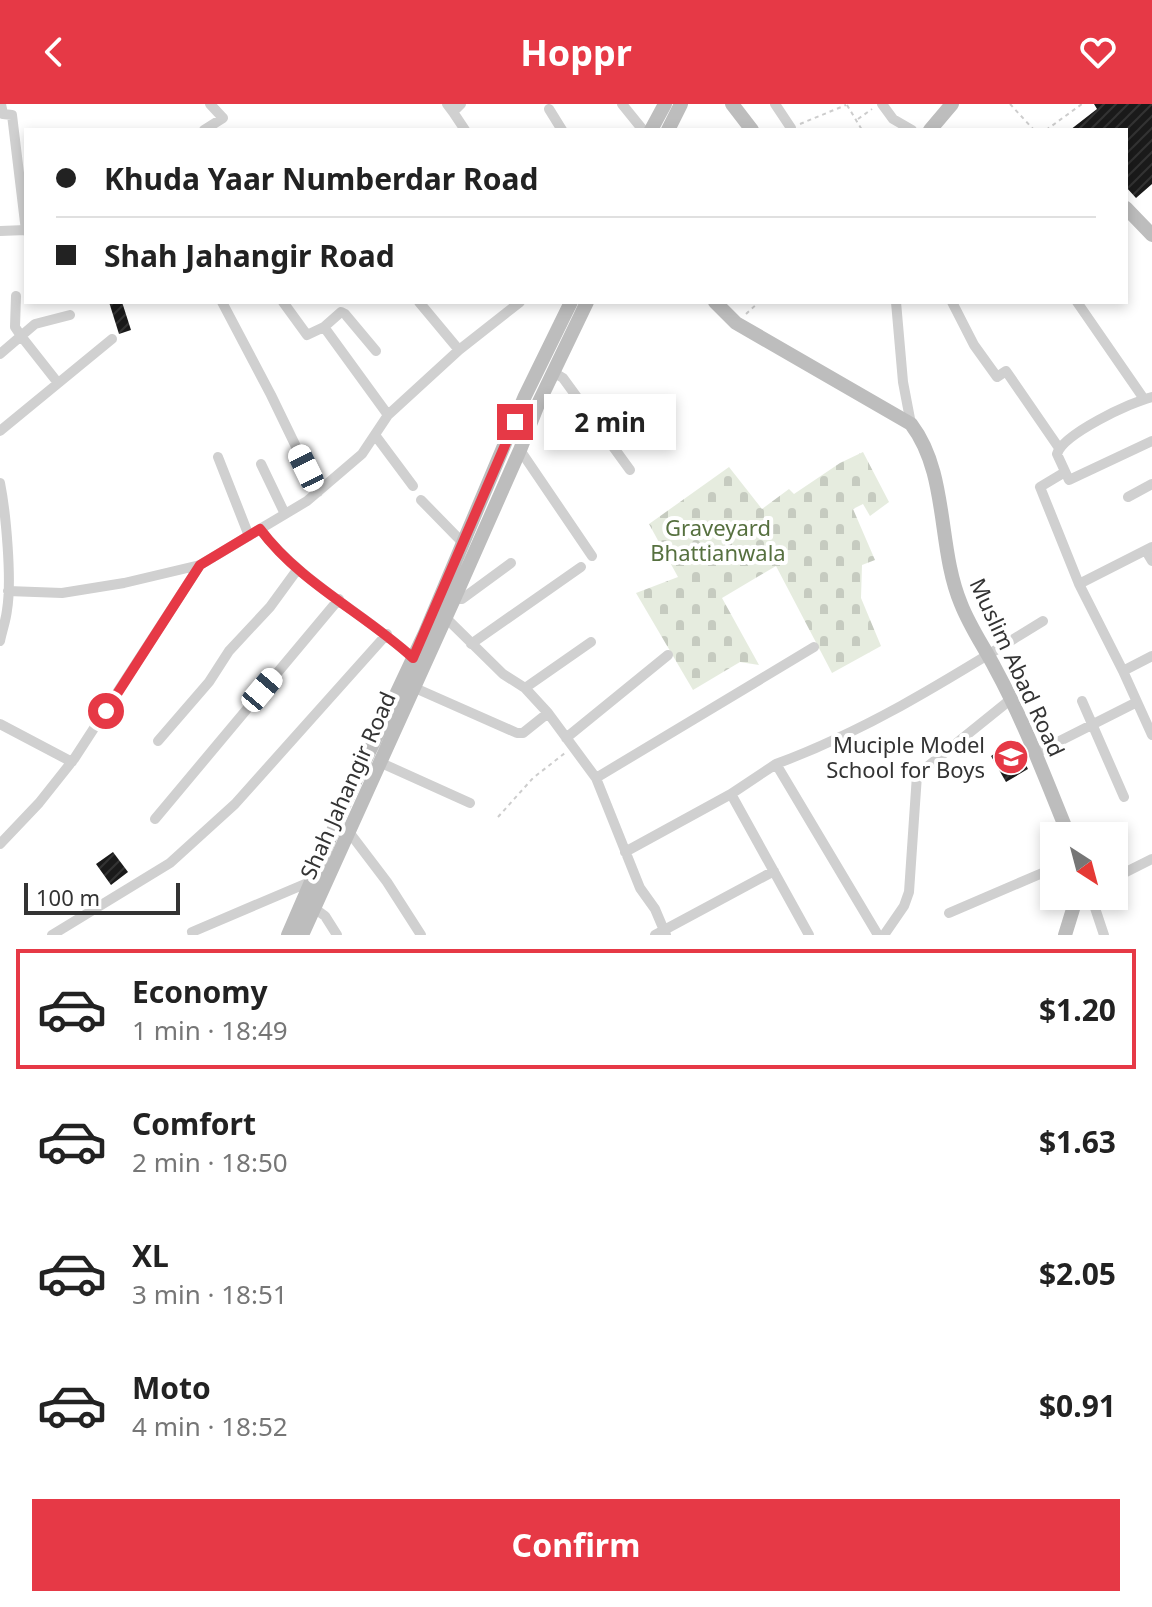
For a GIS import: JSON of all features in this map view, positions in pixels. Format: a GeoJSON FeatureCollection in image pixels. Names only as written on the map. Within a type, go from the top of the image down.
{"type":"FeatureCollection","features":[{"type":"Feature","properties":{"kind":"street"},"geometry":{"type":"LineString","coordinates":[[1,104],[3,114],[12,115],[24,214]]}},
{"type":"Feature","properties":{"kind":"street"},"geometry":{"type":"LineString","coordinates":[[207,128],[223,118],[210,104]]}},
{"type":"Feature","properties":{"kind":"street"},"geometry":{"type":"LineString","coordinates":[[622,104],[641,128]]}},
{"type":"Feature","properties":{"kind":"street"},"geometry":{"type":"LineString","coordinates":[[652,128],[665,104]]}},
{"type":"Feature","properties":{"kind":"street"},"geometry":{"type":"LineString","coordinates":[[669,128],[681,104]]}},
{"type":"Feature","properties":{"kind":"street"},"geometry":{"type":"LineString","coordinates":[[732,104],[750,128]]}},
{"type":"Feature","properties":{"kind":"street"},"geometry":{"type":"LineString","coordinates":[[775,104],[791,128]]}},
{"type":"Feature","properties":{"kind":"street"},"geometry":{"type":"LineString","coordinates":[[881,104],[893,119],[909,128]]}},
{"type":"Feature","properties":{"kind":"street"},"geometry":{"type":"LineString","coordinates":[[932,128],[952,104]]}},
{"type":"Feature","properties":{"kind":"street"},"geometry":{"type":"LineString","coordinates":[[454,107],[464,128]]}},
{"type":"Feature","properties":{"kind":"street"},"geometry":{"type":"LineString","coordinates":[[549,109],[561,128]]}},
{"type":"Feature","properties":{"kind":"street"},"geometry":{"type":"LineString","coordinates":[[1128,210],[1152,235]]}},
{"type":"Feature","properties":{"kind":"street"},"geometry":{"type":"LineString","coordinates":[[0,231],[24,230]]}},
{"type":"Feature","properties":{"kind":"street"},"geometry":{"type":"LineString","coordinates":[[16,296],[15,327],[58,383]]}},
{"type":"Feature","properties":{"kind":"street"},"geometry":{"type":"LineString","coordinates":[[224,304],[318,492]]}},
{"type":"Feature","properties":{"kind":"street"},"geometry":{"type":"LineString","coordinates":[[284,304],[307,335],[324,327],[338,314],[345,314],[376,351]]}},
{"type":"Feature","properties":{"kind":"street"},"geometry":{"type":"LineString","coordinates":[[421,304],[459,350]]}},
{"type":"Feature","properties":{"kind":"street"},"geometry":{"type":"LineString","coordinates":[[8,591],[62,593],[124,583],[200,565],[318,492],[362,454],[388,415],[515,304]]}},
{"type":"Feature","properties":{"kind":"street","name":"Shah Jahangir Road"},"geometry":{"type":"LineString","coordinates":[[288,935],[413,658],[525,396],[570,304]]}},
{"type":"Feature","properties":{"kind":"street","name":"Shah Jahangir Road"},"geometry":{"type":"LineString","coordinates":[[302,935],[586,304]]}},
{"type":"Feature","properties":{"kind":"street"},"geometry":{"type":"LineString","coordinates":[[717,304],[736,323],[911,424]]}},
{"type":"Feature","properties":{"kind":"street"},"geometry":{"type":"LineString","coordinates":[[896,304],[903,382],[911,424]]}},
{"type":"Feature","properties":{"kind":"street"},"geometry":{"type":"LineString","coordinates":[[953,304],[974,345],[997,377],[1006,371],[1059,448]]}},
{"type":"Feature","properties":{"kind":"street"},"geometry":{"type":"LineString","coordinates":[[1078,304],[1148,398],[1090,426],[1059,448],[1057,454],[1069,480],[1152,441]]}},
{"type":"Feature","properties":{"kind":"street"},"geometry":{"type":"LineString","coordinates":[[0,354],[35,324],[70,315]]}},
{"type":"Feature","properties":{"kind":"street"},"geometry":{"type":"LineString","coordinates":[[324,327],[388,415]]}},
{"type":"Feature","properties":{"kind":"street"},"geometry":{"type":"LineString","coordinates":[[0,431],[112,339]]}},
{"type":"Feature","properties":{"kind":"street"},"geometry":{"type":"LineString","coordinates":[[553,372],[563,378],[630,470]]}},
{"type":"Feature","properties":{"kind":"street","name":"Muslim Abad Road"},"geometry":{"type":"LineString","coordinates":[[911,424],[927,448],[946,560],[960,603],[1010,700],[1063,822]]}},
{"type":"Feature","properties":{"kind":"street"},"geometry":{"type":"LineString","coordinates":[[375,435],[413,486]]}},
{"type":"Feature","properties":{"kind":"street"},"geometry":{"type":"LineString","coordinates":[[520,450],[592,556]]}},
{"type":"Feature","properties":{"kind":"street"},"geometry":{"type":"LineString","coordinates":[[218,457],[249,536]]}},
{"type":"Feature","properties":{"kind":"street"},"geometry":{"type":"LineString","coordinates":[[261,464],[285,514]]}},
{"type":"Feature","properties":{"kind":"street"},"geometry":{"type":"LineString","coordinates":[[1065,472],[1040,487],[1079,584],[1152,735]]}},
{"type":"Feature","properties":{"kind":"street"},"geometry":{"type":"LineString","coordinates":[[0,483],[8,591],[0,641]]}},
{"type":"Feature","properties":{"kind":"street"},"geometry":{"type":"LineString","coordinates":[[1128,497],[1152,484]]}},
{"type":"Feature","properties":{"kind":"street"},"geometry":{"type":"LineString","coordinates":[[421,500],[463,543]]}},
{"type":"Feature","properties":{"kind":"street"},"geometry":{"type":"LineString","coordinates":[[260,529],[297,570],[387,634],[413,658]]}},
{"type":"Feature","properties":{"kind":"street"},"geometry":{"type":"LineString","coordinates":[[1079,584],[1150,553]]}},
{"type":"Feature","properties":{"kind":"street"},"geometry":{"type":"LineString","coordinates":[[454,599],[462,599],[511,563]]}},
{"type":"Feature","properties":{"kind":"street"},"geometry":{"type":"LineString","coordinates":[[0,844],[72,762],[200,565]]}},
{"type":"Feature","properties":{"kind":"street"},"geometry":{"type":"LineString","coordinates":[[471,644],[581,567]]}},
{"type":"Feature","properties":{"kind":"street"},"geometry":{"type":"LineString","coordinates":[[158,741],[297,570]]}},
{"type":"Feature","properties":{"kind":"street"},"geometry":{"type":"LineString","coordinates":[[155,819],[339,599]]}},
{"type":"Feature","properties":{"kind":"street"},"geometry":{"type":"LineString","coordinates":[[445,617],[503,674],[525,688],[548,713],[596,778],[640,888],[655,909],[662,933],[774,871]]}},
{"type":"Feature","properties":{"kind":"street"},"geometry":{"type":"LineString","coordinates":[[625,852],[731,794],[776,764],[824,746],[883,718],[1043,621]]}},
{"type":"Feature","properties":{"kind":"street"},"geometry":{"type":"LineString","coordinates":[[52,935],[170,863],[235,804],[387,634]]}},
{"type":"Feature","properties":{"kind":"street"},"geometry":{"type":"LineString","coordinates":[[525,688],[591,642]]}},
{"type":"Feature","properties":{"kind":"street"},"geometry":{"type":"LineString","coordinates":[[596,778],[814,647]]}},
{"type":"Feature","properties":{"kind":"street"},"geometry":{"type":"LineString","coordinates":[[569,742],[668,655]]}},
{"type":"Feature","properties":{"kind":"street"},"geometry":{"type":"LineString","coordinates":[[1123,671],[1152,656]]}},
{"type":"Feature","properties":{"kind":"street"},"geometry":{"type":"LineString","coordinates":[[415,688],[517,733],[523,733],[548,713]]}},
{"type":"Feature","properties":{"kind":"street"},"geometry":{"type":"LineString","coordinates":[[776,764],[881,935],[904,906],[909,892],[917,775],[1010,700]]}},
{"type":"Feature","properties":{"kind":"street"},"geometry":{"type":"LineString","coordinates":[[1082,701],[1124,797]]}},
{"type":"Feature","properties":{"kind":"street"},"geometry":{"type":"LineString","coordinates":[[1034,754],[1137,702]]}},
{"type":"Feature","properties":{"kind":"street"},"geometry":{"type":"LineString","coordinates":[[0,724],[72,762]]}},
{"type":"Feature","properties":{"kind":"street"},"geometry":{"type":"LineString","coordinates":[[379,762],[470,803]]}},
{"type":"Feature","properties":{"kind":"street"},"geometry":{"type":"LineString","coordinates":[[731,794],[809,935]]}},
{"type":"Feature","properties":{"kind":"street"},"geometry":{"type":"LineString","coordinates":[[349,832],[387,882],[421,935]]}},
{"type":"Feature","properties":{"kind":"street"},"geometry":{"type":"LineString","coordinates":[[1128,871],[1152,859]]}},
{"type":"Feature","properties":{"kind":"street"},"geometry":{"type":"LineString","coordinates":[[949,913],[1040,874]]}},
{"type":"Feature","properties":{"kind":"street"},"geometry":{"type":"LineString","coordinates":[[190,934],[312,881]]}},
{"type":"Feature","properties":{"kind":"street"},"geometry":{"type":"LineString","coordinates":[[314,908],[325,916],[337,935]]}},
{"type":"Feature","properties":{"kind":"street"},"geometry":{"type":"LineString","coordinates":[[1065,935],[1073,910]]}},
{"type":"Feature","properties":{"kind":"street"},"geometry":{"type":"LineString","coordinates":[[1096,910],[1104,935]]}},
{"type":"Feature","properties":{"kind":"path"},"geometry":{"type":"LineString","coordinates":[[791,128],[846,104],[861,128]]}},
{"type":"Feature","properties":{"kind":"path"},"geometry":{"type":"LineString","coordinates":[[856,120],[881,104]]}},
{"type":"Feature","properties":{"kind":"path"},"geometry":{"type":"LineString","coordinates":[[1017,104],[1012,106],[1032,128]]}},
{"type":"Feature","properties":{"kind":"path"},"geometry":{"type":"LineString","coordinates":[[1049,128],[1082,104]]}},
{"type":"Feature","properties":{"kind":"path"},"geometry":{"type":"LineString","coordinates":[[736,323],[757,304]]}},
{"type":"Feature","properties":{"kind":"path"},"geometry":{"type":"LineString","coordinates":[[498,817],[569,742]]}},
{"type":"Feature","properties":{"kind":"green space","name":"Graveyard Bhattianwala"},"geometry":{"type":"Polygon","coordinates":[[[863,452],[889,502],[870,516],[863,504],[853,509],[875,560],[862,565],[861,598],[881,646],[832,673],[776,566],[722,598],[759,665],[740,662],[693,690],[636,593],[678,577],[649,524],[729,467],[762,509],[789,489],[794,494],[840,463],[863,452]]]}},
{"type":"Feature","properties":{"kind":"building"},"geometry":{"type":"Polygon","coordinates":[[[1094,104],[1152,104],[1152,184],[1136,198],[1128,189],[1128,128],[1073,128],[1097,109],[1094,104]]]}},
{"type":"Feature","properties":{"kind":"building"},"geometry":{"type":"Polygon","coordinates":[[[110,304],[123,304],[131,330],[119,334],[110,304]]]}},
{"type":"Feature","properties":{"kind":"building"},"geometry":{"type":"Polygon","coordinates":[[[1014,741],[1028,769],[1006,782],[991,756],[1014,741]]]}},
{"type":"Feature","properties":{"kind":"building"},"geometry":{"type":"Polygon","coordinates":[[[113,852],[128,872],[111,885],[96,864],[113,852]]]}},
{"type":"Feature","properties":{"kind":"place","name":"Muciple Model School for Boys"},"geometry":{"type":"Point","coordinates":[1011,757]}},
{"type":"Feature","properties":{"kind":"route"},"geometry":{"type":"LineString","coordinates":[[106,711],[200,565],[260,529],[297,570],[387,634],[413,658],[515,422]]}}]}
